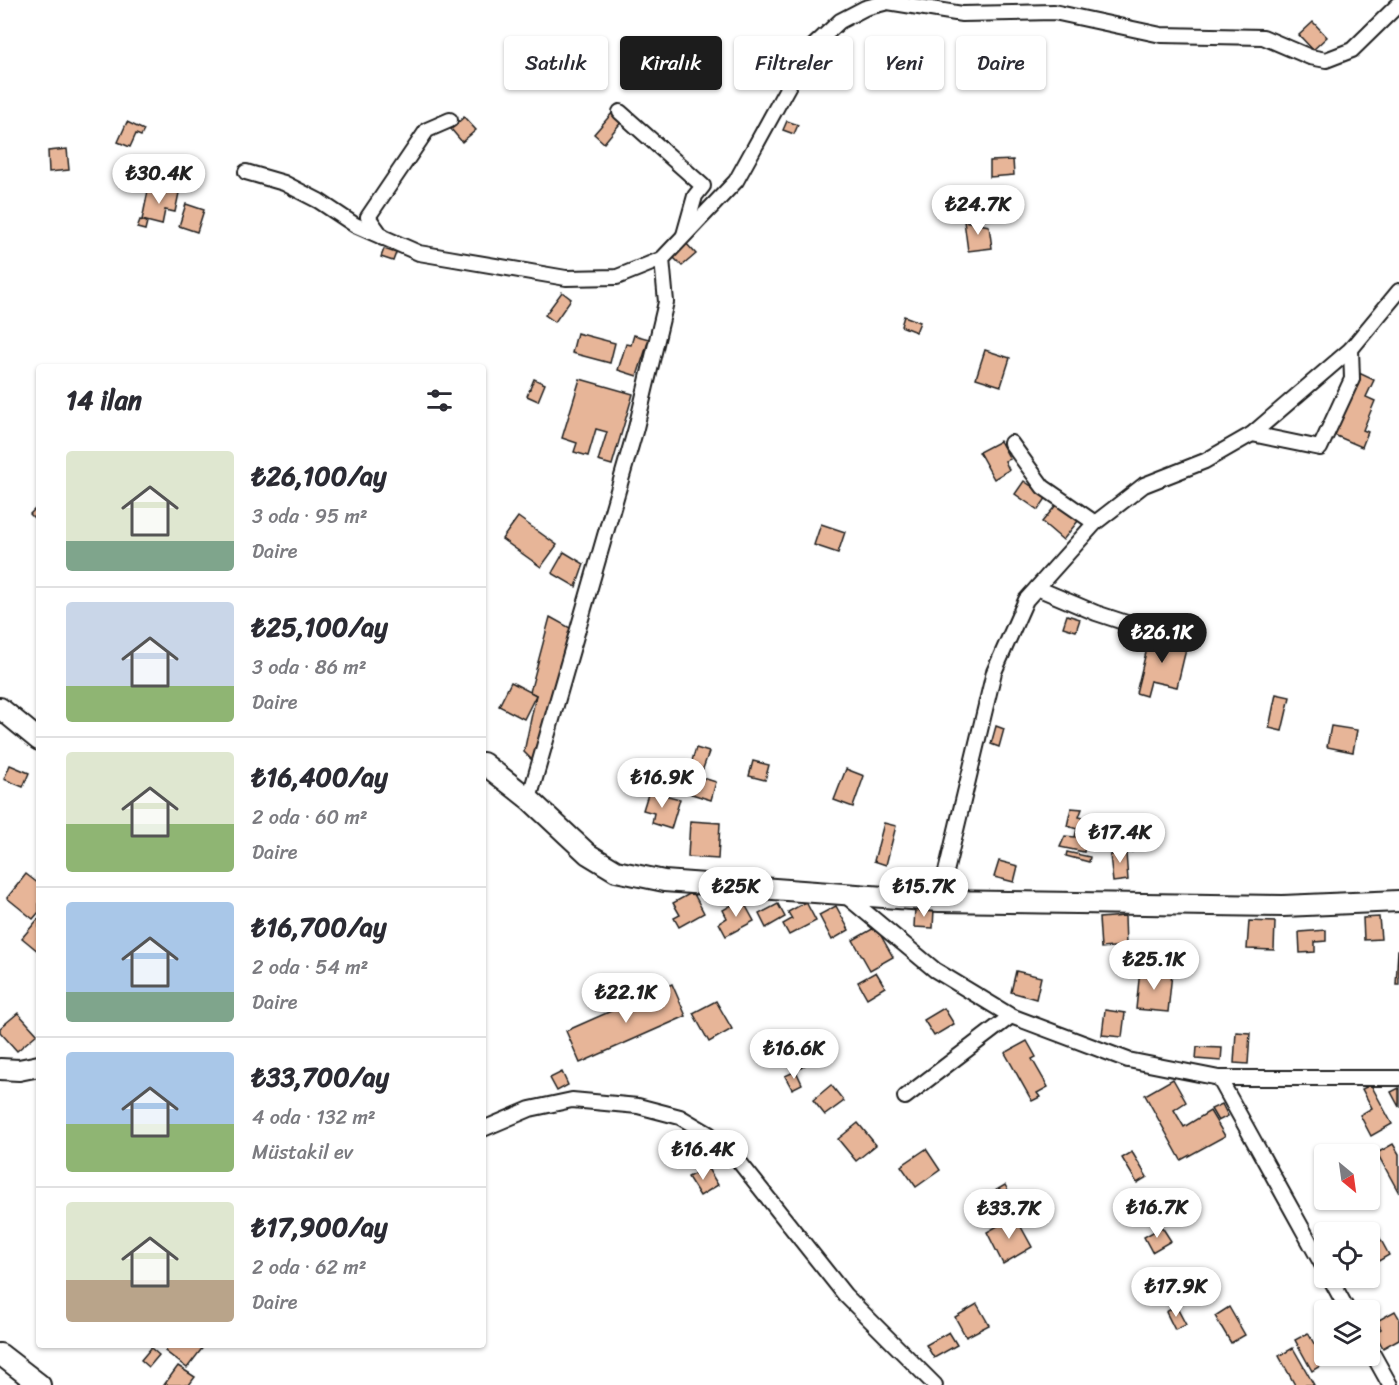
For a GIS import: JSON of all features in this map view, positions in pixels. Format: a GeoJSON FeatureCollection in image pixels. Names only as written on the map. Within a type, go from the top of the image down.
{"type":"FeatureCollection","features":[{"type":"Feature","properties":{"kind":"street"},"geometry":{"type":"LineString","coordinates":[[246,172],[284,183],[385,240],[419,253],[487,267],[566,278],[617,277],[662,260],[736,182],[807,52],[840,21],[865,8],[888,2],[962,14],[1054,12],[1161,35],[1263,37],[1310,57],[1326,60],[1352,50],[1399,4]]}},
{"type":"Feature","properties":{"kind":"street"},"geometry":{"type":"LineString","coordinates":[[620,112],[703,186],[695,196],[684,237]]}},
{"type":"Feature","properties":{"kind":"street"},"geometry":{"type":"LineString","coordinates":[[385,240],[368,217],[427,130],[450,120]]}},
{"type":"Feature","properties":{"kind":"street"},"geometry":{"type":"LineString","coordinates":[[529,799],[636,428],[666,302],[662,260]]}},
{"type":"Feature","properties":{"kind":"street"},"geometry":{"type":"LineString","coordinates":[[939,901],[994,672],[1026,600],[1095,523],[1144,485],[1205,461],[1252,434],[1351,349],[1399,291]]}},
{"type":"Feature","properties":{"kind":"street"},"geometry":{"type":"LineString","coordinates":[[1252,434],[1320,448],[1352,379],[1351,349]]}},
{"type":"Feature","properties":{"kind":"street"},"geometry":{"type":"LineString","coordinates":[[1011,443],[1043,487],[1095,523]]}},
{"type":"Feature","properties":{"kind":"street"},"geometry":{"type":"LineString","coordinates":[[1037,588],[1096,613],[1178,640]]}},
{"type":"Feature","properties":{"kind":"street"},"geometry":{"type":"LineString","coordinates":[[0,708],[36,738]]}},
{"type":"Feature","properties":{"kind":"street"},"geometry":{"type":"LineString","coordinates":[[486,765],[529,799],[588,854],[616,871],[664,881],[939,901],[1283,906],[1399,901]]}},
{"type":"Feature","properties":{"kind":"street"},"geometry":{"type":"LineString","coordinates":[[845,895],[935,970],[1011,1016],[1128,1060],[1218,1078],[1399,1078]]}},
{"type":"Feature","properties":{"kind":"street"},"geometry":{"type":"LineString","coordinates":[[905,1096],[1011,1016]]}},
{"type":"Feature","properties":{"kind":"street"},"geometry":{"type":"LineString","coordinates":[[0,1069],[20,1071],[36,1068]]}},
{"type":"Feature","properties":{"kind":"street"},"geometry":{"type":"LineString","coordinates":[[1218,1078],[1314,1250]]}},
{"type":"Feature","properties":{"kind":"street"},"geometry":{"type":"LineString","coordinates":[[486,1129],[530,1109],[572,1100],[638,1106],[680,1117],[709,1134],[737,1159],[844,1295],[935,1385]]}},
{"type":"Feature","properties":{"kind":"street"},"geometry":{"type":"LineString","coordinates":[[0,1354],[40,1385]]}},
{"type":"Feature","properties":{"kind":"street"},"geometry":{"type":"LineString","coordinates":[[1379,1366],[1389,1385]]}},
{"type":"Feature","properties":{"kind":"building"},"geometry":{"type":"Polygon","coordinates":[[[1313,22],[1327,37],[1313,50],[1299,35],[1313,22]]]}},
{"type":"Feature","properties":{"kind":"building"},"geometry":{"type":"Polygon","coordinates":[[[613,112],[623,120],[604,143],[594,134],[613,112]]]}},
{"type":"Feature","properties":{"kind":"building"},"geometry":{"type":"Polygon","coordinates":[[[464,117],[476,130],[462,142],[451,129],[464,117]]]}},
{"type":"Feature","properties":{"kind":"building"},"geometry":{"type":"Polygon","coordinates":[[[787,121],[798,125],[794,134],[783,130],[787,121]]]}},
{"type":"Feature","properties":{"kind":"building"},"geometry":{"type":"Polygon","coordinates":[[[127,122],[144,130],[141,136],[136,134],[130,147],[118,142],[127,122]]]}},
{"type":"Feature","properties":{"kind":"building"},"geometry":{"type":"Polygon","coordinates":[[[67,149],[69,170],[49,172],[48,151],[67,149]]]}},
{"type":"Feature","properties":{"kind":"building"},"geometry":{"type":"Polygon","coordinates":[[[1013,160],[1014,175],[990,177],[990,161],[1013,160]]]}},
{"type":"Feature","properties":{"kind":"building"},"geometry":{"type":"Polygon","coordinates":[[[149,186],[179,193],[175,212],[165,210],[162,225],[142,220],[149,186]]]}},
{"type":"Feature","properties":{"kind":"building"},"geometry":{"type":"Polygon","coordinates":[[[1002,187],[1002,219],[973,220],[972,188],[1002,187]]]}},
{"type":"Feature","properties":{"kind":"building"},"geometry":{"type":"Polygon","coordinates":[[[186,204],[204,210],[197,232],[179,226],[186,204]]]}},
{"type":"Feature","properties":{"kind":"building"},"geometry":{"type":"Polygon","coordinates":[[[140,220],[147,222],[145,230],[137,228],[140,220]]]}},
{"type":"Feature","properties":{"kind":"building"},"geometry":{"type":"Polygon","coordinates":[[[964,221],[989,226],[992,248],[968,251],[964,221]]]}},
{"type":"Feature","properties":{"kind":"building"},"geometry":{"type":"Polygon","coordinates":[[[685,242],[696,254],[682,266],[671,255],[685,242]]]}},
{"type":"Feature","properties":{"kind":"building"},"geometry":{"type":"Polygon","coordinates":[[[384,249],[396,253],[393,261],[381,257],[384,249]]]}},
{"type":"Feature","properties":{"kind":"building"},"geometry":{"type":"Polygon","coordinates":[[[562,292],[571,299],[555,322],[545,315],[562,292]]]}},
{"type":"Feature","properties":{"kind":"building"},"geometry":{"type":"Polygon","coordinates":[[[904,316],[920,322],[916,332],[901,326],[904,316]]]}},
{"type":"Feature","properties":{"kind":"building"},"geometry":{"type":"Polygon","coordinates":[[[577,333],[615,343],[610,363],[572,353],[577,333]]]}},
{"type":"Feature","properties":{"kind":"building"},"geometry":{"type":"Polygon","coordinates":[[[634,335],[649,339],[637,376],[618,370],[626,344],[631,345],[634,335]]]}},
{"type":"Feature","properties":{"kind":"building"},"geometry":{"type":"Polygon","coordinates":[[[985,350],[1010,358],[1001,386],[976,378],[985,350]]]}},
{"type":"Feature","properties":{"kind":"building"},"geometry":{"type":"Polygon","coordinates":[[[1359,373],[1374,380],[1366,397],[1375,401],[1363,430],[1368,432],[1362,447],[1332,434],[1359,373]]]}},
{"type":"Feature","properties":{"kind":"building"},"geometry":{"type":"Polygon","coordinates":[[[534,379],[545,384],[538,401],[527,396],[534,379]]]}},
{"type":"Feature","properties":{"kind":"building"},"geometry":{"type":"Polygon","coordinates":[[[580,379],[633,394],[612,465],[598,461],[607,432],[596,429],[588,456],[574,452],[577,443],[562,438],[580,379]]]}},
{"type":"Feature","properties":{"kind":"building"},"geometry":{"type":"Polygon","coordinates":[[[1000,441],[1010,459],[1005,461],[1009,470],[994,479],[979,452],[1000,441]]]}},
{"type":"Feature","properties":{"kind":"building"},"geometry":{"type":"Polygon","coordinates":[[[1024,481],[1047,497],[1038,510],[1015,494],[1024,481]]]}},
{"type":"Feature","properties":{"kind":"building"},"geometry":{"type":"Polygon","coordinates":[[[1057,504],[1078,521],[1063,540],[1042,522],[1057,504]]]}},
{"type":"Feature","properties":{"kind":"building"},"geometry":{"type":"Polygon","coordinates":[[[36,508],[36,520],[30,514],[36,508]]]}},
{"type":"Feature","properties":{"kind":"building"},"geometry":{"type":"Polygon","coordinates":[[[518,517],[557,545],[541,567],[502,539],[518,517]]]}},
{"type":"Feature","properties":{"kind":"building"},"geometry":{"type":"Polygon","coordinates":[[[821,524],[845,532],[838,553],[814,545],[821,524]]]}},
{"type":"Feature","properties":{"kind":"building"},"geometry":{"type":"Polygon","coordinates":[[[564,552],[584,564],[576,587],[552,573],[564,552]]]}},
{"type":"Feature","properties":{"kind":"building"},"geometry":{"type":"Polygon","coordinates":[[[1067,615],[1080,619],[1076,631],[1063,627],[1067,615]]]}},
{"type":"Feature","properties":{"kind":"building"},"geometry":{"type":"Polygon","coordinates":[[[550,617],[572,629],[535,763],[524,752],[536,695],[530,692],[550,617]]]}},
{"type":"Feature","properties":{"kind":"building"},"geometry":{"type":"Polygon","coordinates":[[[1150,636],[1187,645],[1177,687],[1150,681],[1146,696],[1136,693],[1150,636]]]}},
{"type":"Feature","properties":{"kind":"building"},"geometry":{"type":"Polygon","coordinates":[[[511,682],[536,695],[524,719],[499,706],[511,682]]]}},
{"type":"Feature","properties":{"kind":"building"},"geometry":{"type":"Polygon","coordinates":[[[1276,694],[1290,697],[1282,731],[1269,728],[1276,694]]]}},
{"type":"Feature","properties":{"kind":"building"},"geometry":{"type":"Polygon","coordinates":[[[996,726],[1004,729],[999,747],[991,744],[996,726]]]}},
{"type":"Feature","properties":{"kind":"building"},"geometry":{"type":"Polygon","coordinates":[[[1331,726],[1357,730],[1353,752],[1327,747],[1331,726]]]}},
{"type":"Feature","properties":{"kind":"building"},"geometry":{"type":"Polygon","coordinates":[[[696,748],[709,752],[701,774],[689,770],[696,748]]]}},
{"type":"Feature","properties":{"kind":"building"},"geometry":{"type":"Polygon","coordinates":[[[753,761],[769,765],[765,780],[749,776],[753,761]]]}},
{"type":"Feature","properties":{"kind":"building"},"geometry":{"type":"Polygon","coordinates":[[[10,765],[29,773],[23,787],[4,779],[10,765]]]}},
{"type":"Feature","properties":{"kind":"building"},"geometry":{"type":"Polygon","coordinates":[[[846,769],[864,776],[853,807],[834,800],[846,769]]]}},
{"type":"Feature","properties":{"kind":"building"},"geometry":{"type":"Polygon","coordinates":[[[687,773],[716,782],[711,800],[682,791],[687,773]]]}},
{"type":"Feature","properties":{"kind":"building"},"geometry":{"type":"Polygon","coordinates":[[[649,791],[680,799],[671,829],[652,823],[654,813],[643,810],[649,791]]]}},
{"type":"Feature","properties":{"kind":"building"},"geometry":{"type":"Polygon","coordinates":[[[1071,808],[1082,809],[1079,817],[1092,820],[1084,852],[1060,847],[1065,836],[1075,837],[1077,829],[1067,826],[1071,808]]]}},
{"type":"Feature","properties":{"kind":"building"},"geometry":{"type":"Polygon","coordinates":[[[690,821],[720,823],[718,859],[688,857],[690,821]]]}},
{"type":"Feature","properties":{"kind":"building"},"geometry":{"type":"Polygon","coordinates":[[[884,823],[896,826],[886,865],[874,861],[884,823]]]}},
{"type":"Feature","properties":{"kind":"building"},"geometry":{"type":"Polygon","coordinates":[[[1131,844],[1132,852],[1126,853],[1128,880],[1113,882],[1110,855],[1122,854],[1121,845],[1131,844]]]}},
{"type":"Feature","properties":{"kind":"building"},"geometry":{"type":"Polygon","coordinates":[[[1067,852],[1090,857],[1089,862],[1066,856],[1067,852]]]}},
{"type":"Feature","properties":{"kind":"building"},"geometry":{"type":"Polygon","coordinates":[[[999,861],[1018,866],[1014,882],[994,877],[999,861]]]}},
{"type":"Feature","properties":{"kind":"building"},"geometry":{"type":"Polygon","coordinates":[[[26,874],[36,882],[36,916],[33,919],[7,898],[26,874]]]}},
{"type":"Feature","properties":{"kind":"building"},"geometry":{"type":"Polygon","coordinates":[[[693,892],[704,913],[679,927],[674,918],[680,915],[673,903],[693,892]]]}},
{"type":"Feature","properties":{"kind":"building"},"geometry":{"type":"Polygon","coordinates":[[[742,899],[754,921],[726,936],[719,923],[727,918],[723,910],[742,899]]]}},
{"type":"Feature","properties":{"kind":"building"},"geometry":{"type":"Polygon","coordinates":[[[806,902],[816,921],[789,935],[783,924],[792,919],[788,912],[806,902]]]}},
{"type":"Feature","properties":{"kind":"building"},"geometry":{"type":"Polygon","coordinates":[[[778,904],[785,917],[766,928],[759,914],[778,904]]]}},
{"type":"Feature","properties":{"kind":"building"},"geometry":{"type":"Polygon","coordinates":[[[836,906],[849,930],[832,940],[819,915],[836,906]]]}},
{"type":"Feature","properties":{"kind":"building"},"geometry":{"type":"Polygon","coordinates":[[[915,908],[934,909],[933,928],[914,927],[915,908]]]}},
{"type":"Feature","properties":{"kind":"building"},"geometry":{"type":"Polygon","coordinates":[[[1125,916],[1126,946],[1101,948],[1099,918],[1125,916]]]}},
{"type":"Feature","properties":{"kind":"building"},"geometry":{"type":"Polygon","coordinates":[[[1379,917],[1381,939],[1364,940],[1363,918],[1379,917]]]}},
{"type":"Feature","properties":{"kind":"building"},"geometry":{"type":"Polygon","coordinates":[[[36,921],[36,950],[22,938],[36,921]]]}},
{"type":"Feature","properties":{"kind":"building"},"geometry":{"type":"Polygon","coordinates":[[[1249,921],[1275,922],[1274,950],[1247,949],[1249,921]]]}},
{"type":"Feature","properties":{"kind":"building"},"geometry":{"type":"Polygon","coordinates":[[[876,927],[893,957],[870,970],[853,940],[876,927]]]}},
{"type":"Feature","properties":{"kind":"building"},"geometry":{"type":"Polygon","coordinates":[[[1326,930],[1326,941],[1315,942],[1315,952],[1300,953],[1299,932],[1326,930]]]}},
{"type":"Feature","properties":{"kind":"building"},"geometry":{"type":"Polygon","coordinates":[[[1398,950],[1399,985],[1396,985],[1398,950]]]}},
{"type":"Feature","properties":{"kind":"building"},"geometry":{"type":"Polygon","coordinates":[[[1140,970],[1172,973],[1168,1012],[1136,1009],[1140,970]]]}},
{"type":"Feature","properties":{"kind":"building"},"geometry":{"type":"Polygon","coordinates":[[[1016,971],[1041,977],[1036,999],[1011,992],[1016,971]]]}},
{"type":"Feature","properties":{"kind":"building"},"geometry":{"type":"Polygon","coordinates":[[[876,972],[885,987],[867,998],[858,982],[876,972]]]}},
{"type":"Feature","properties":{"kind":"building"},"geometry":{"type":"Polygon","coordinates":[[[672,984],[686,1016],[580,1063],[566,1031],[672,984]]]}},
{"type":"Feature","properties":{"kind":"building"},"geometry":{"type":"Polygon","coordinates":[[[716,1001],[732,1029],[709,1042],[693,1013],[716,1001]]]}},
{"type":"Feature","properties":{"kind":"building"},"geometry":{"type":"Polygon","coordinates":[[[944,1008],[954,1024],[934,1036],[924,1020],[944,1008]]]}},
{"type":"Feature","properties":{"kind":"building"},"geometry":{"type":"Polygon","coordinates":[[[1105,1010],[1125,1013],[1122,1037],[1102,1035],[1105,1010]]]}},
{"type":"Feature","properties":{"kind":"building"},"geometry":{"type":"Polygon","coordinates":[[[18,1013],[36,1035],[17,1051],[0,1032],[0,1028],[18,1013]]]}},
{"type":"Feature","properties":{"kind":"building"},"geometry":{"type":"Polygon","coordinates":[[[1236,1032],[1250,1033],[1248,1064],[1234,1063],[1236,1032]]]}},
{"type":"Feature","properties":{"kind":"building"},"geometry":{"type":"Polygon","coordinates":[[[806,1038],[819,1054],[796,1072],[784,1056],[806,1038]]]}},
{"type":"Feature","properties":{"kind":"building"},"geometry":{"type":"Polygon","coordinates":[[[1027,1041],[1036,1057],[1032,1059],[1048,1087],[1037,1093],[1040,1097],[1032,1101],[1005,1053],[1027,1041]]]}},
{"type":"Feature","properties":{"kind":"building"},"geometry":{"type":"Polygon","coordinates":[[[1197,1047],[1222,1048],[1221,1061],[1196,1059],[1197,1047]]]}},
{"type":"Feature","properties":{"kind":"building"},"geometry":{"type":"Polygon","coordinates":[[[796,1071],[802,1084],[792,1089],[785,1076],[796,1071]]]}},
{"type":"Feature","properties":{"kind":"building"},"geometry":{"type":"Polygon","coordinates":[[[562,1072],[568,1085],[557,1091],[550,1078],[562,1072]]]}},
{"type":"Feature","properties":{"kind":"building"},"geometry":{"type":"Polygon","coordinates":[[[1173,1079],[1186,1102],[1174,1110],[1184,1127],[1210,1111],[1225,1136],[1181,1160],[1145,1095],[1173,1079]]]}},
{"type":"Feature","properties":{"kind":"building"},"geometry":{"type":"Polygon","coordinates":[[[831,1085],[844,1101],[825,1115],[813,1100],[831,1085]]]}},
{"type":"Feature","properties":{"kind":"building"},"geometry":{"type":"Polygon","coordinates":[[[1371,1085],[1392,1124],[1371,1136],[1360,1115],[1372,1108],[1362,1089],[1371,1085]]]}},
{"type":"Feature","properties":{"kind":"building"},"geometry":{"type":"Polygon","coordinates":[[[1399,1088],[1399,1107],[1391,1092],[1399,1088]]]}},
{"type":"Feature","properties":{"kind":"building"},"geometry":{"type":"Polygon","coordinates":[[[1222,1104],[1228,1116],[1218,1121],[1211,1109],[1222,1104]]]}},
{"type":"Feature","properties":{"kind":"building"},"geometry":{"type":"Polygon","coordinates":[[[858,1123],[876,1145],[856,1161],[838,1139],[858,1123]]]}},
{"type":"Feature","properties":{"kind":"building"},"geometry":{"type":"Polygon","coordinates":[[[1393,1144],[1399,1154],[1399,1193],[1380,1158],[1380,1151],[1393,1144]]]}},
{"type":"Feature","properties":{"kind":"building"},"geometry":{"type":"Polygon","coordinates":[[[926,1149],[940,1170],[916,1187],[901,1166],[926,1149]]]}},
{"type":"Feature","properties":{"kind":"building"},"geometry":{"type":"Polygon","coordinates":[[[1132,1152],[1147,1177],[1137,1183],[1122,1158],[1132,1152]]]}},
{"type":"Feature","properties":{"kind":"building"},"geometry":{"type":"Polygon","coordinates":[[[707,1167],[718,1185],[700,1196],[688,1177],[707,1167]]]}},
{"type":"Feature","properties":{"kind":"building"},"geometry":{"type":"Polygon","coordinates":[[[1005,1185],[1017,1206],[986,1224],[974,1203],[1005,1185]]]}},
{"type":"Feature","properties":{"kind":"building"},"geometry":{"type":"Polygon","coordinates":[[[1015,1216],[1032,1247],[1003,1264],[987,1232],[1015,1216]]]}},
{"type":"Feature","properties":{"kind":"building"},"geometry":{"type":"Polygon","coordinates":[[[1162,1227],[1171,1241],[1152,1252],[1144,1237],[1162,1227]]]}},
{"type":"Feature","properties":{"kind":"building"},"geometry":{"type":"Polygon","coordinates":[[[1380,1238],[1389,1255],[1380,1260],[1380,1238]]]}},
{"type":"Feature","properties":{"kind":"building"},"geometry":{"type":"Polygon","coordinates":[[[977,1304],[989,1325],[966,1337],[955,1317],[977,1304]]]}},
{"type":"Feature","properties":{"kind":"building"},"geometry":{"type":"Polygon","coordinates":[[[1176,1306],[1186,1325],[1175,1330],[1166,1312],[1176,1306]]]}},
{"type":"Feature","properties":{"kind":"building"},"geometry":{"type":"Polygon","coordinates":[[[1229,1307],[1245,1335],[1231,1343],[1215,1316],[1229,1307]]]}},
{"type":"Feature","properties":{"kind":"building"},"geometry":{"type":"Polygon","coordinates":[[[1395,1311],[1399,1318],[1399,1339],[1383,1348],[1380,1342],[1380,1319],[1395,1311]]]}},
{"type":"Feature","properties":{"kind":"building"},"geometry":{"type":"Polygon","coordinates":[[[949,1332],[957,1345],[934,1358],[926,1345],[949,1332]]]}},
{"type":"Feature","properties":{"kind":"building"},"geometry":{"type":"Polygon","coordinates":[[[1308,1333],[1314,1344],[1314,1366],[1320,1366],[1312,1371],[1295,1340],[1308,1333]]]}},
{"type":"Feature","properties":{"kind":"building"},"geometry":{"type":"Polygon","coordinates":[[[151,1348],[159,1355],[149,1367],[141,1360],[151,1348]]]}},
{"type":"Feature","properties":{"kind":"building"},"geometry":{"type":"Polygon","coordinates":[[[167,1348],[202,1348],[187,1368],[165,1351],[167,1348]]]}},
{"type":"Feature","properties":{"kind":"building"},"geometry":{"type":"Polygon","coordinates":[[[1293,1348],[1314,1385],[1295,1385],[1279,1356],[1293,1348]]]}},
{"type":"Feature","properties":{"kind":"building"},"geometry":{"type":"Polygon","coordinates":[[[178,1366],[195,1377],[189,1385],[164,1385],[178,1366]]]}}]}
